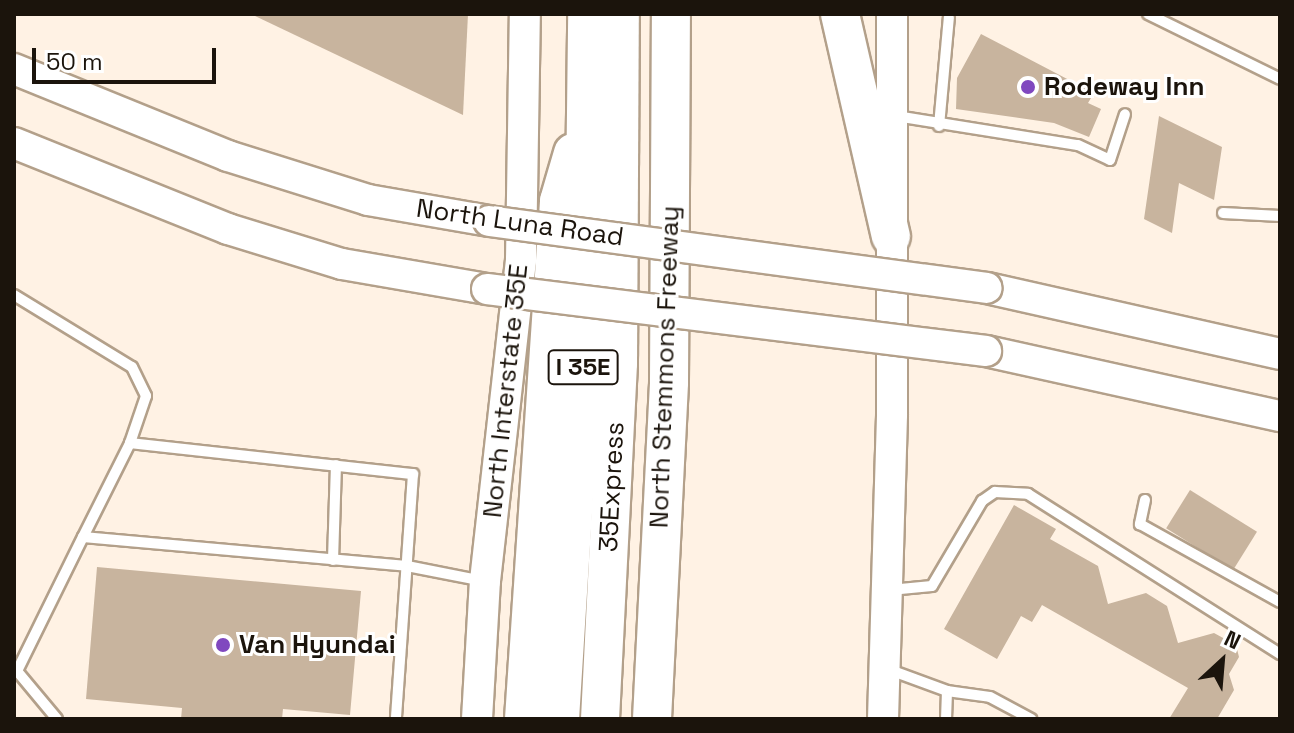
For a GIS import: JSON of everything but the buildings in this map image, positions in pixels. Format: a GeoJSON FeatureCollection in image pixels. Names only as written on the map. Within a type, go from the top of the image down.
{"type":"FeatureCollection","features":[{"type":"Feature","properties":{"kind":"highway","name":"I 35E"},"geometry":{"type":"LineString","coordinates":[[560,719],[583,358],[587,14]]}},
{"type":"Feature","properties":{"kind":"highway","name":"35Express"},"geometry":{"type":"LineString","coordinates":[[600,719],[618,363],[620,14]]}},
{"type":"Feature","properties":{"kind":"highway","name":"North Stemmons Freeway"},"geometry":{"type":"LineString","coordinates":[[652,719],[669,382],[671,14]]}},
{"type":"Feature","properties":{"kind":"highway"},"geometry":{"type":"LineString","coordinates":[[840,14],[891,236]]}},
{"type":"Feature","properties":{"kind":"highway"},"geometry":{"type":"LineString","coordinates":[[524,719],[559,201],[588,104]]}},
{"type":"Feature","properties":{"kind":"main road","name":"North Interstate 35E"},"geometry":{"type":"LineString","coordinates":[[477,719],[485,581],[521,260],[525,14]]}},
{"type":"Feature","properties":{"kind":"main road"},"geometry":{"type":"LineString","coordinates":[[883,719],[892,14]]}},
{"type":"Feature","properties":{"kind":"main road","name":"North Luna Road"},"geometry":{"type":"LineString","coordinates":[[14,69],[228,156],[368,200],[489,221],[987,288],[1280,354]]}},
{"type":"Feature","properties":{"kind":"main road"},"geometry":{"type":"LineString","coordinates":[[14,143],[228,229],[342,264],[487,289],[986,351],[1280,416]]}},
{"type":"Feature","properties":{"kind":"lane"},"geometry":{"type":"LineString","coordinates":[[1148,14],[1280,79]]}},
{"type":"Feature","properties":{"kind":"lane"},"geometry":{"type":"LineString","coordinates":[[939,126],[949,17]]}},
{"type":"Feature","properties":{"kind":"lane"},"geometry":{"type":"LineString","coordinates":[[890,115],[939,126],[1078,145],[1110,160],[1125,114]]}},
{"type":"Feature","properties":{"kind":"lane"},"geometry":{"type":"LineString","coordinates":[[1223,213],[1280,216]]}},
{"type":"Feature","properties":{"kind":"lane"},"geometry":{"type":"LineString","coordinates":[[14,295],[132,367],[146,396],[130,443],[15,669],[57,719]]}},
{"type":"Feature","properties":{"kind":"lane"},"geometry":{"type":"LineString","coordinates":[[130,443],[413,474],[396,719]]}},
{"type":"Feature","properties":{"kind":"lane"},"geometry":{"type":"LineString","coordinates":[[333,560],[336,465]]}},
{"type":"Feature","properties":{"kind":"lane"},"geometry":{"type":"LineString","coordinates":[[884,591],[932,586],[982,501],[995,492],[1028,494],[1280,654]]}},
{"type":"Feature","properties":{"kind":"lane"},"geometry":{"type":"LineString","coordinates":[[1145,500],[1140,524],[1280,602]]}},
{"type":"Feature","properties":{"kind":"lane"},"geometry":{"type":"LineString","coordinates":[[83,537],[407,566],[485,581]]}},
{"type":"Feature","properties":{"kind":"lane"},"geometry":{"type":"LineString","coordinates":[[884,668],[947,691],[990,697],[1031,719]]}},
{"type":"Feature","properties":{"kind":"lane"},"geometry":{"type":"LineString","coordinates":[[946,719],[947,691]]}},
{"type":"Feature","properties":{"kind":"place","name":"Rodeway Inn"},"geometry":{"type":"Point","coordinates":[1028,87]}},
{"type":"Feature","properties":{"kind":"place","name":"Van Hyundai"},"geometry":{"type":"Point","coordinates":[223,645]}}]}
